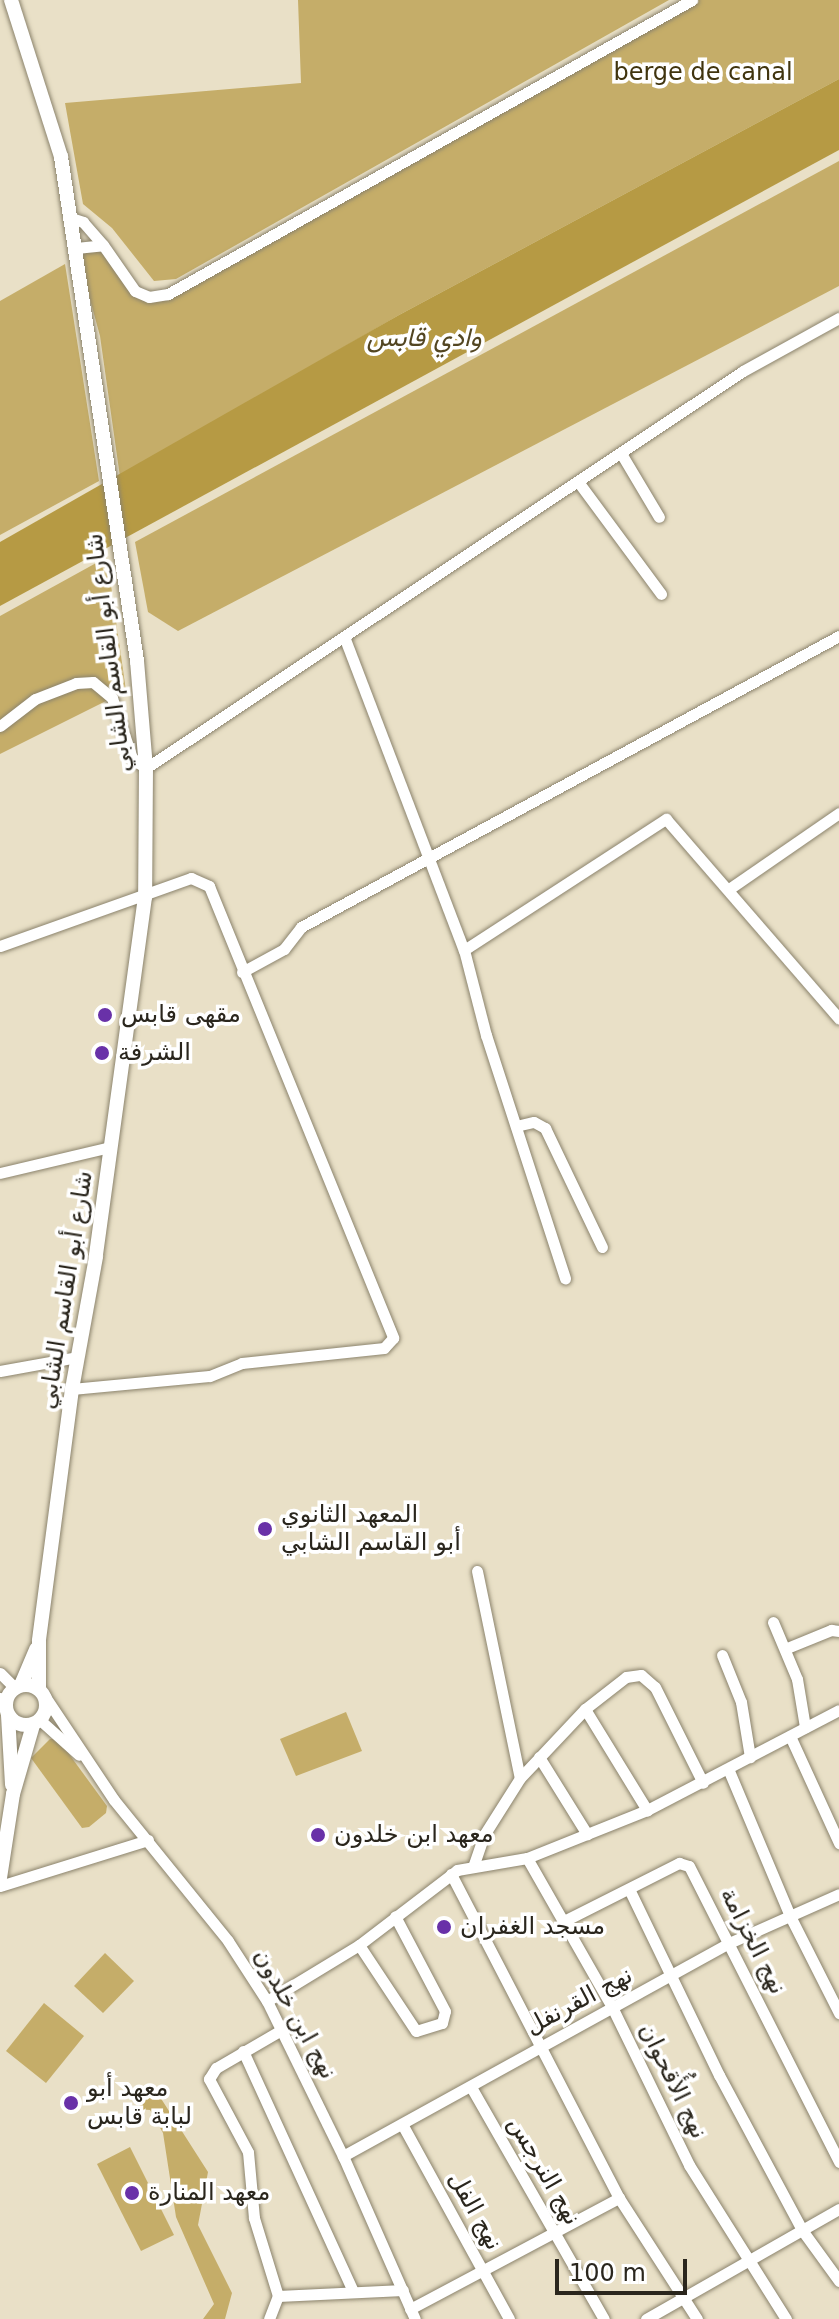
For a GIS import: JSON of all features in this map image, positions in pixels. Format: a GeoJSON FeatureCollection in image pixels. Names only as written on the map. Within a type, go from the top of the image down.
{"type":"FeatureCollection","features":[{"type":"Feature","properties":{"kind":"main road","name":"شارع أبو القاسم الشابي"},"geometry":{"type":"LineString","coordinates":[[11,0],[52,122],[71,218],[121,550],[146,768],[145,897],[72,1389],[39,1641],[42,1692]]}},
{"type":"Feature","properties":{"kind":"main road","name":"شارع أبو القاسم الشابي"},"geometry":{"type":"LineString","coordinates":[[18,1686],[39,1641]]}},
{"type":"Feature","properties":{"kind":"main road"},"geometry":{"type":"LineString","coordinates":[[0,1878],[13,1794],[36,1723],[46,1707],[42,1692],[18,1686],[5,1705],[13,1794]]}},
{"type":"Feature","properties":{"kind":"main road"},"geometry":{"type":"LineString","coordinates":[[5,1705],[18,1724],[36,1723]]}},
{"type":"Feature","properties":{"kind":"street"},"geometry":{"type":"LineString","coordinates":[[71,218],[83,222],[135,291],[149,297],[168,294],[692,0]]}},
{"type":"Feature","properties":{"kind":"street"},"geometry":{"type":"LineString","coordinates":[[76,248],[103,245]]}},
{"type":"Feature","properties":{"kind":"street"},"geometry":{"type":"LineString","coordinates":[[0,726],[35,699],[76,683],[93,682],[112,698],[132,758],[146,768],[622,455],[743,371],[839,318]]}},
{"type":"Feature","properties":{"kind":"street"},"geometry":{"type":"LineString","coordinates":[[622,455],[659,517]]}},
{"type":"Feature","properties":{"kind":"street"},"geometry":{"type":"LineString","coordinates":[[579,483],[661,594]]}},
{"type":"Feature","properties":{"kind":"street"},"geometry":{"type":"LineString","coordinates":[[242,972],[284,949],[301,927],[839,636]]}},
{"type":"Feature","properties":{"kind":"street"},"geometry":{"type":"LineString","coordinates":[[345,639],[464,950],[565,1278]]}},
{"type":"Feature","properties":{"kind":"street"},"geometry":{"type":"LineString","coordinates":[[729,889],[839,813]]}},
{"type":"Feature","properties":{"kind":"street"},"geometry":{"type":"LineString","coordinates":[[464,950],[661,820],[671,821],[839,1019]]}},
{"type":"Feature","properties":{"kind":"street"},"geometry":{"type":"LineString","coordinates":[[0,946],[117,901],[145,897],[191,878],[203,881],[390,1325],[392,1345],[242,1363],[209,1376],[72,1389]]}},
{"type":"Feature","properties":{"kind":"street"},"geometry":{"type":"LineString","coordinates":[[516,1126],[534,1122],[545,1128],[602,1247]]}},
{"type":"Feature","properties":{"kind":"street"},"geometry":{"type":"LineString","coordinates":[[0,1173],[110,1147]]}},
{"type":"Feature","properties":{"kind":"street"},"geometry":{"type":"LineString","coordinates":[[0,1371],[77,1357]]}},
{"type":"Feature","properties":{"kind":"street"},"geometry":{"type":"LineString","coordinates":[[477,1571],[520,1778]]}},
{"type":"Feature","properties":{"kind":"street"},"geometry":{"type":"LineString","coordinates":[[773,1622],[787,1648],[805,1727]]}},
{"type":"Feature","properties":{"kind":"street"},"geometry":{"type":"LineString","coordinates":[[787,1648],[839,1631]]}},
{"type":"Feature","properties":{"kind":"street"},"geometry":{"type":"LineString","coordinates":[[722,1655],[741,1702],[750,1757]]}},
{"type":"Feature","properties":{"kind":"street"},"geometry":{"type":"LineString","coordinates":[[0,1673],[18,1686]]}},
{"type":"Feature","properties":{"kind":"street"},"geometry":{"type":"LineString","coordinates":[[474,1864],[484,1835],[520,1778],[585,1709],[626,1677],[648,1679],[703,1783]]}},
{"type":"Feature","properties":{"kind":"street"},"geometry":{"type":"LineString","coordinates":[[42,1692],[86,1761]]}},
{"type":"Feature","properties":{"kind":"street"},"geometry":{"type":"LineString","coordinates":[[585,1709],[647,1810]]}},
{"type":"Feature","properties":{"kind":"street"},"geometry":{"type":"LineString","coordinates":[[267,2001],[359,1945],[451,1874],[474,1864],[527,1858],[647,1810],[729,1771],[839,1710]]}},
{"type":"Feature","properties":{"kind":"street"},"geometry":{"type":"LineString","coordinates":[[36,1723],[86,1761]]}},
{"type":"Feature","properties":{"kind":"street"},"geometry":{"type":"LineString","coordinates":[[790,1736],[839,1843]]}},
{"type":"Feature","properties":{"kind":"street"},"geometry":{"type":"LineString","coordinates":[[539,1757],[587,1834]]}},
{"type":"Feature","properties":{"kind":"street","name":"نهج ابن خلدون"},"geometry":{"type":"LineString","coordinates":[[86,1761],[228,1941],[267,2001],[343,2156],[412,2314]]}},
{"type":"Feature","properties":{"kind":"street"},"geometry":{"type":"LineString","coordinates":[[729,1771],[790,1916],[839,2013]]}},
{"type":"Feature","properties":{"kind":"street"},"geometry":{"type":"LineString","coordinates":[[0,1886],[148,1840]]}},
{"type":"Feature","properties":{"kind":"street","name":"نهج الأُقحوان"},"geometry":{"type":"LineString","coordinates":[[527,1858],[613,2009],[689,2165],[746,2260],[786,2319]]}},
{"type":"Feature","properties":{"kind":"street","name":"نهج الخزامة"},"geometry":{"type":"LineString","coordinates":[[564,1921],[687,1864],[839,2162]]}},
{"type":"Feature","properties":{"kind":"street"},"geometry":{"type":"LineString","coordinates":[[451,1874],[543,2044],[619,2198],[697,2319]]}},
{"type":"Feature","properties":{"kind":"street"},"geometry":{"type":"LineString","coordinates":[[629,1889],[802,2230],[839,2281]]}},
{"type":"Feature","properties":{"kind":"street","name":"نهج القرنفل"},"geometry":{"type":"LineString","coordinates":[[343,2156],[729,1943],[839,1894]]}},
{"type":"Feature","properties":{"kind":"street"},"geometry":{"type":"LineString","coordinates":[[359,1945],[416,2031],[442,2023],[445,2011],[395,1916]]}},
{"type":"Feature","properties":{"kind":"street"},"geometry":{"type":"LineString","coordinates":[[269,2319],[278,2296],[254,2218],[248,2152],[209,2079],[212,2072],[243,2051],[283,2029]]}},
{"type":"Feature","properties":{"kind":"street"},"geometry":{"type":"LineString","coordinates":[[243,2051],[353,2291]]}},
{"type":"Feature","properties":{"kind":"street","name":"نهج النرجس"},"geometry":{"type":"LineString","coordinates":[[471,2087],[604,2319]]}},
{"type":"Feature","properties":{"kind":"street","name":"نهج الفل"},"geometry":{"type":"LineString","coordinates":[[402,2124],[509,2319]]}},
{"type":"Feature","properties":{"kind":"street"},"geometry":{"type":"LineString","coordinates":[[412,2314],[619,2198]]}},
{"type":"Feature","properties":{"kind":"street"},"geometry":{"type":"LineString","coordinates":[[646,2319],[839,2209]]}},
{"type":"Feature","properties":{"kind":"street"},"geometry":{"type":"LineString","coordinates":[[278,2296],[403,2290]]}},
{"type":"Feature","properties":{"kind":"green space"},"geometry":{"type":"Polygon","coordinates":[[[298,0],[669,0],[176,279],[154,281],[112,228],[83,204],[65,103],[301,83],[298,0]]]}},
{"type":"Feature","properties":{"kind":"green space","name":"berge de canal"},"geometry":{"type":"Polygon","coordinates":[[[691,0],[839,0],[839,79],[399,315],[120,477],[100,336],[76,248],[103,245],[135,291],[156,298],[691,0]]]}},
{"type":"Feature","properties":{"kind":"green space"},"geometry":{"type":"Polygon","coordinates":[[[839,161],[839,286],[178,631],[148,612],[135,542],[839,161]]]}},
{"type":"Feature","properties":{"kind":"green space"},"geometry":{"type":"Polygon","coordinates":[[[65,264],[99,481],[0,535],[0,301],[65,264]]]}},
{"type":"Feature","properties":{"kind":"green space"},"geometry":{"type":"Polygon","coordinates":[[[107,557],[126,691],[0,754],[0,616],[107,557]]]}},
{"type":"Feature","properties":{"kind":"green space"},"geometry":{"type":"Polygon","coordinates":[[[346,1712],[362,1751],[296,1776],[280,1739],[346,1712]]]}},
{"type":"Feature","properties":{"kind":"green space"},"geometry":{"type":"Polygon","coordinates":[[[50,1739],[58,1739],[107,1806],[106,1813],[89,1827],[82,1828],[31,1758],[50,1739]]]}},
{"type":"Feature","properties":{"kind":"green space"},"geometry":{"type":"Polygon","coordinates":[[[105,1953],[134,1981],[103,2013],[74,1986],[105,1953]]]}},
{"type":"Feature","properties":{"kind":"green space"},"geometry":{"type":"Polygon","coordinates":[[[44,2003],[84,2036],[46,2083],[6,2051],[44,2003]]]}},
{"type":"Feature","properties":{"kind":"green space"},"geometry":{"type":"Polygon","coordinates":[[[153,2086],[208,2172],[198,2225],[232,2293],[225,2319],[203,2319],[214,2304],[176,2217],[163,2133],[150,2110],[137,2109],[153,2086]]]}},
{"type":"Feature","properties":{"kind":"green space"},"geometry":{"type":"Polygon","coordinates":[[[130,2147],[174,2235],[141,2251],[97,2164],[130,2147]]]}},
{"type":"Feature","properties":{"kind":"water","name":"وادي قابس"},"geometry":{"type":"Polygon","coordinates":[[[839,79],[839,150],[0,606],[0,542],[399,315],[839,79]]]}},
{"type":"Feature","properties":{"kind":"place","name":"مقهى قابس"},"geometry":{"type":"Point","coordinates":[105,1015]}},
{"type":"Feature","properties":{"kind":"place","name":"الشرفة"},"geometry":{"type":"Point","coordinates":[102,1053]}},
{"type":"Feature","properties":{"kind":"place","name":"المعهد الثانوي أبو القاسم الشابي"},"geometry":{"type":"Point","coordinates":[265,1529]}},
{"type":"Feature","properties":{"kind":"place","name":"معهد ابن خلدون"},"geometry":{"type":"Point","coordinates":[318,1835]}},
{"type":"Feature","properties":{"kind":"place","name":"مسجد الغفران"},"geometry":{"type":"Point","coordinates":[444,1927]}},
{"type":"Feature","properties":{"kind":"place","name":"معهد أبو لبابة قابس"},"geometry":{"type":"Point","coordinates":[71,2103]}},
{"type":"Feature","properties":{"kind":"place","name":"معهد المنارة"},"geometry":{"type":"Point","coordinates":[132,2193]}}]}
